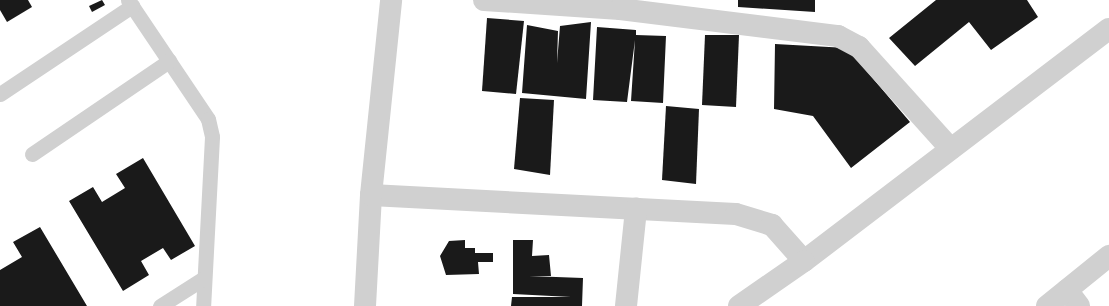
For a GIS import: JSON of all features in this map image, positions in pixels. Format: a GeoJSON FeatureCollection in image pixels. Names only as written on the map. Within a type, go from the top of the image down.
{"type":"FeatureCollection","features":[{"type":"Feature","properties":{"kind":"street"},"geometry":{"type":"LineString","coordinates":[[365,306],[371,195],[391,0]]}},
{"type":"Feature","properties":{"kind":"street"},"geometry":{"type":"LineString","coordinates":[[484,0],[621,4],[838,36],[850,40],[951,149]]}},
{"type":"Feature","properties":{"kind":"street"},"geometry":{"type":"LineString","coordinates":[[739,306],[804,261],[1109,29]]}},
{"type":"Feature","properties":{"kind":"street"},"geometry":{"type":"LineString","coordinates":[[371,195],[736,214],[755,218],[772,225],[784,235],[804,261]]}},
{"type":"Feature","properties":{"kind":"street"},"geometry":{"type":"LineString","coordinates":[[626,306],[636,209]]}},
{"type":"Feature","properties":{"kind":"street"},"geometry":{"type":"LineString","coordinates":[[1047,306],[1073,298],[1109,256]]}},
{"type":"Feature","properties":{"kind":"lane"},"geometry":{"type":"LineString","coordinates":[[0,94],[130,3],[208,119],[212,137],[203,306]]}},
{"type":"Feature","properties":{"kind":"lane"},"geometry":{"type":"LineString","coordinates":[[32,154],[169,61]]}},
{"type":"Feature","properties":{"kind":"lane"},"geometry":{"type":"LineString","coordinates":[[160,306],[204,278]]}},
{"type":"Feature","properties":{"kind":"building"},"geometry":{"type":"Polygon","coordinates":[[[0,0],[28,0],[32,7],[7,22],[0,10],[0,0]]]}},
{"type":"Feature","properties":{"kind":"building"},"geometry":{"type":"Polygon","coordinates":[[[102,0],[105,5],[92,12],[89,6],[102,0]]]}},
{"type":"Feature","properties":{"kind":"building"},"geometry":{"type":"Polygon","coordinates":[[[738,0],[815,0],[815,12],[738,7],[738,0]]]}},
{"type":"Feature","properties":{"kind":"building"},"geometry":{"type":"Polygon","coordinates":[[[936,0],[1027,0],[1038,17],[991,50],[969,22],[915,66],[889,38],[936,0]]]}},
{"type":"Feature","properties":{"kind":"building"},"geometry":{"type":"Polygon","coordinates":[[[487,18],[524,21],[516,94],[482,91],[487,18]]]}},
{"type":"Feature","properties":{"kind":"building"},"geometry":{"type":"Polygon","coordinates":[[[591,22],[586,99],[522,93],[527,25],[558,31],[557,63],[560,26],[591,22]]]}},
{"type":"Feature","properties":{"kind":"building"},"geometry":{"type":"Polygon","coordinates":[[[597,27],[636,30],[636,35],[666,36],[663,103],[631,101],[635,40],[627,102],[593,100],[597,27]]]}},
{"type":"Feature","properties":{"kind":"building"},"geometry":{"type":"Polygon","coordinates":[[[705,35],[739,35],[736,107],[702,105],[705,35]]]}},
{"type":"Feature","properties":{"kind":"building"},"geometry":{"type":"Polygon","coordinates":[[[775,44],[847,48],[910,122],[851,168],[813,116],[774,109],[775,44]]]}},
{"type":"Feature","properties":{"kind":"building"},"geometry":{"type":"Polygon","coordinates":[[[520,98],[554,100],[550,175],[514,169],[520,98]]]}},
{"type":"Feature","properties":{"kind":"building"},"geometry":{"type":"Polygon","coordinates":[[[666,106],[699,109],[696,184],[662,180],[666,106]]]}},
{"type":"Feature","properties":{"kind":"building"},"geometry":{"type":"Polygon","coordinates":[[[143,158],[195,246],[171,260],[163,248],[141,261],[149,275],[123,291],[69,201],[93,187],[102,202],[125,188],[116,174],[143,158]]]}},
{"type":"Feature","properties":{"kind":"building"},"geometry":{"type":"Polygon","coordinates":[[[40,227],[87,306],[0,306],[0,270],[22,257],[13,242],[40,227]]]}},
{"type":"Feature","properties":{"kind":"building"},"geometry":{"type":"Polygon","coordinates":[[[465,240],[465,248],[475,248],[475,253],[493,253],[493,262],[478,262],[479,274],[446,275],[440,256],[449,241],[465,240]]]}},
{"type":"Feature","properties":{"kind":"building"},"geometry":{"type":"Polygon","coordinates":[[[513,240],[533,240],[532,256],[549,255],[551,276],[529,276],[583,278],[582,306],[511,306],[512,297],[571,297],[513,294],[513,240]]]}}]}
